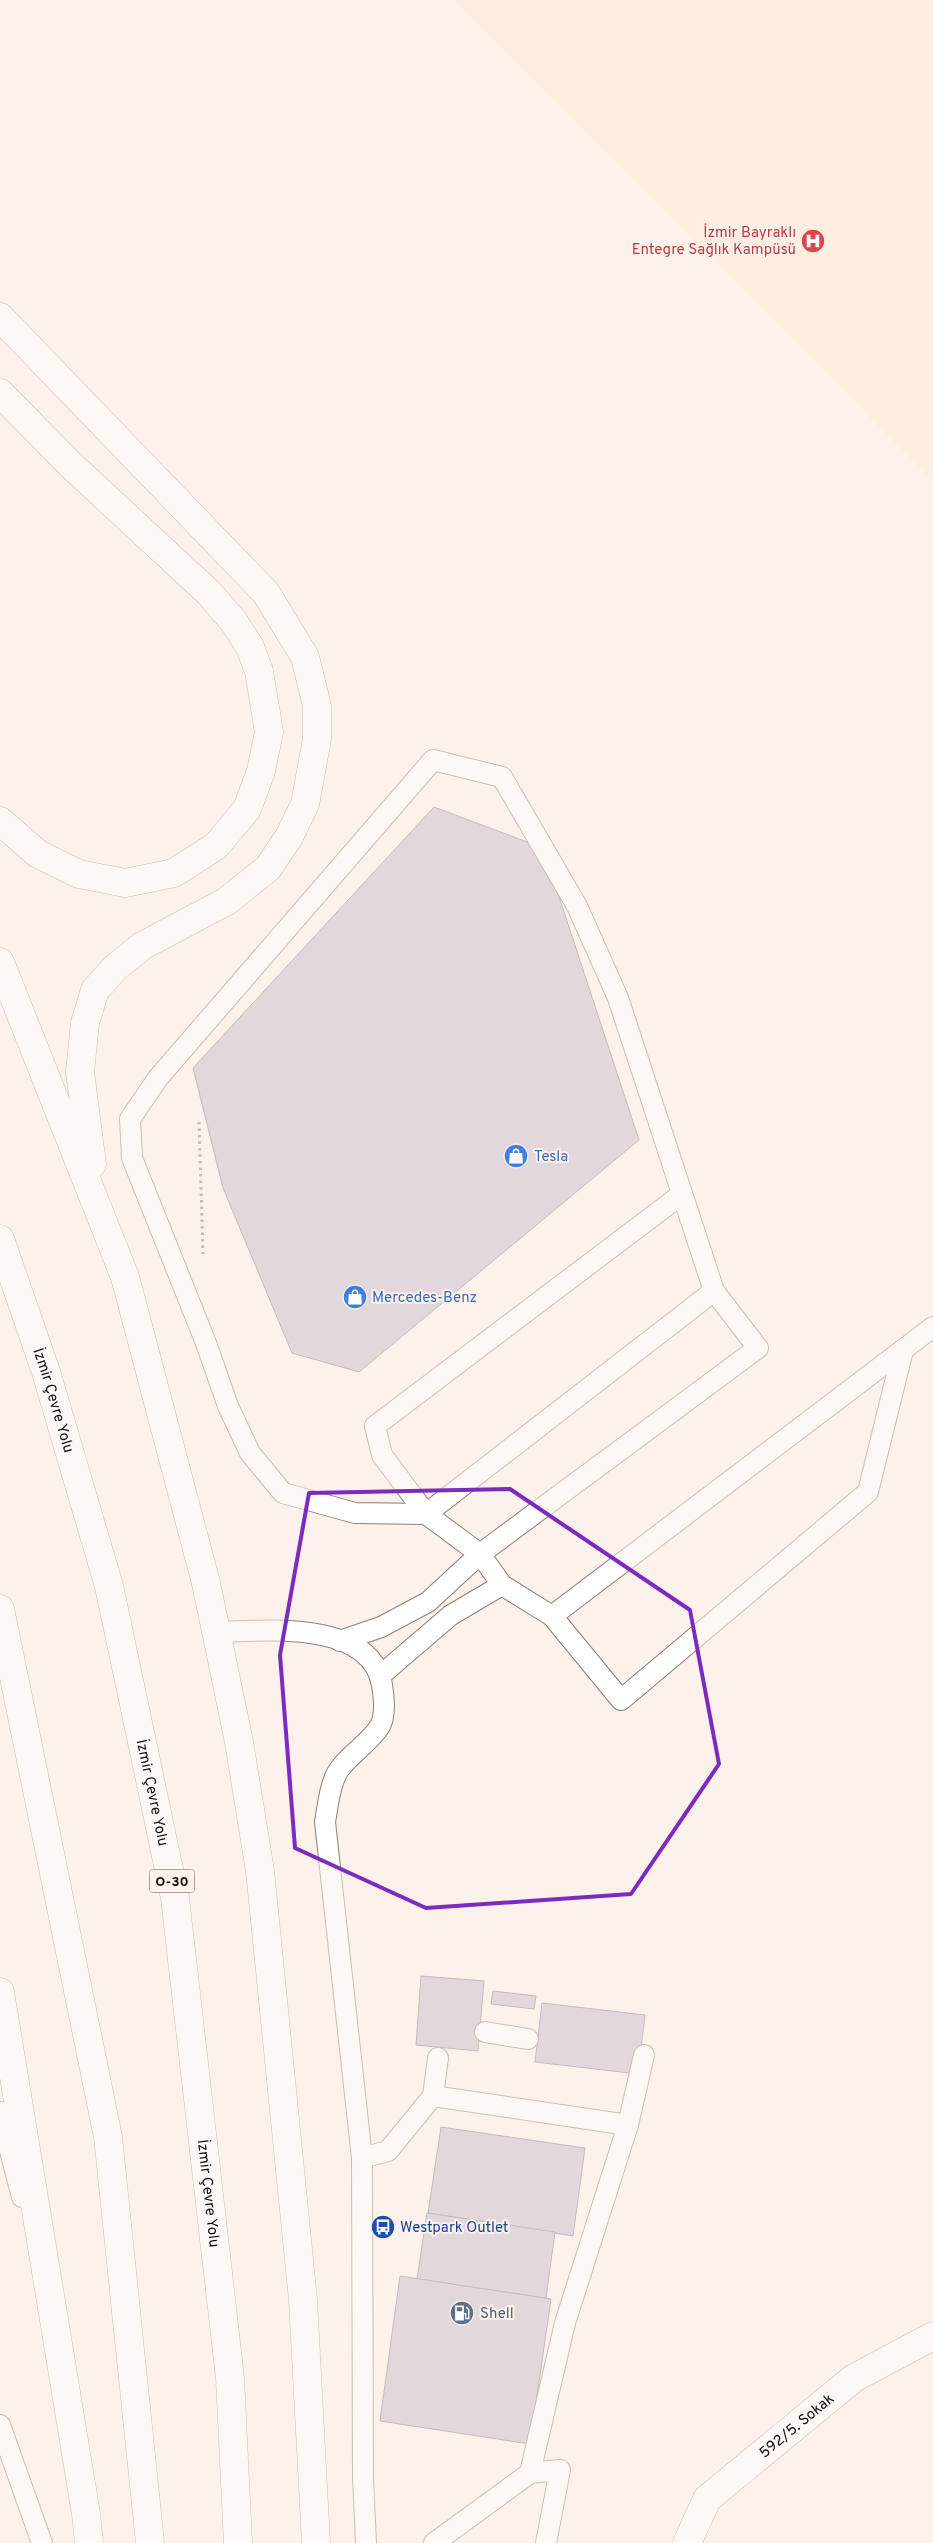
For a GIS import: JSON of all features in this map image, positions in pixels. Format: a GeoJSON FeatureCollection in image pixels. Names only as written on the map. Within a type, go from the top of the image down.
{"type":"FeatureCollection","features":[{"type":"Feature","properties":{"kind":"main road"},"geometry":{"type":"LineString","coordinates":[[0,318],[266,593],[305,657],[317,706],[317,739],[305,804],[289,836],[268,868],[227,901],[142,946],[116,967],[95,990],[85,1022],[80,1072],[99,1207]]}},
{"type":"Feature","properties":{"kind":"main road"},"geometry":{"type":"LineString","coordinates":[[0,393],[72,466],[209,593],[234,622],[250,647],[259,672],[269,732],[261,771],[247,809],[216,846],[174,873],[125,883],[79,874],[38,854],[0,820]]}},
{"type":"Feature","properties":{"kind":"main road"},"geometry":{"type":"LineString","coordinates":[[0,962],[126,1278],[206,1583],[239,1742],[260,1871],[303,2300],[316,2543]]}},
{"type":"Feature","properties":{"kind":"main road","name":"İzmir Çevre Yolu"},"geometry":{"type":"LineString","coordinates":[[0,1239],[46,1372],[109,1586],[176,1898],[230,2378],[238,2543]]}},
{"type":"Feature","properties":{"kind":"main road"},"geometry":{"type":"LineString","coordinates":[[0,1609],[108,2137],[150,2543]]}},
{"type":"Feature","properties":{"kind":"main road"},"geometry":{"type":"LineString","coordinates":[[0,1992],[86,2514],[89,2543]]}},
{"type":"Feature","properties":{"kind":"main road","name":"592/5. Sokak"},"geometry":{"type":"LineString","coordinates":[[687,2543],[707,2499],[854,2378],[933,2336]]}},
{"type":"Feature","properties":{"kind":"lane"},"geometry":{"type":"LineString","coordinates":[[340,1641],[381,1627],[420,1607],[444,1589],[480,1554],[758,1348],[714,1291],[618,998],[577,906],[502,777],[433,760],[158,1078],[130,1119],[132,1158],[206,1342],[228,1406],[250,1453],[283,1493],[355,1512],[426,1514],[714,1291]]}},
{"type":"Feature","properties":{"kind":"lane"},"geometry":{"type":"LineString","coordinates":[[682,1194],[375,1426],[382,1455],[426,1514],[480,1554],[502,1585],[552,1616],[620,1700],[868,1492],[903,1350]]}},
{"type":"Feature","properties":{"kind":"lane"},"geometry":{"type":"LineString","coordinates":[[552,1616],[933,1327]]}},
{"type":"Feature","properties":{"kind":"lane"},"geometry":{"type":"LineString","coordinates":[[381,1675],[450,1615],[502,1585]]}},
{"type":"Feature","properties":{"kind":"lane"},"geometry":{"type":"LineString","coordinates":[[216,1632],[288,1631],[318,1633],[340,1641],[362,1651],[381,1675],[385,1699],[381,1725],[339,1768],[332,1789],[325,1822],[362,2158],[362,2468],[366,2543]]}},
{"type":"Feature","properties":{"kind":"lane"},"geometry":{"type":"LineString","coordinates":[[485,2032],[528,2039]]}},
{"type":"Feature","properties":{"kind":"lane"},"geometry":{"type":"LineString","coordinates":[[530,2473],[565,2323],[628,2125],[644,2055]]}},
{"type":"Feature","properties":{"kind":"lane"},"geometry":{"type":"LineString","coordinates":[[362,2158],[388,2151],[434,2096],[438,2058]]}},
{"type":"Feature","properties":{"kind":"lane"},"geometry":{"type":"LineString","coordinates":[[434,2096],[628,2125]]}},
{"type":"Feature","properties":{"kind":"lane"},"geometry":{"type":"LineString","coordinates":[[0,2112],[54,2319]]}},
{"type":"Feature","properties":{"kind":"lane"},"geometry":{"type":"LineString","coordinates":[[0,2425],[42,2543]]}},
{"type":"Feature","properties":{"kind":"lane"},"geometry":{"type":"LineString","coordinates":[[434,2543],[530,2473],[560,2470],[546,2543]]}},
{"type":"Feature","properties":{"kind":"path"},"geometry":{"type":"LineString","coordinates":[[198,1122],[204,1259]]}},
{"type":"Feature","properties":{"kind":"highlighted area"},"geometry":{"type":"Polygon","coordinates":[[[510,1489],[690,1610],[719,1764],[631,1894],[426,1908],[295,1848],[280,1655],[309,1493],[510,1489]]]}},
{"type":"Feature","properties":{"kind":"shaded area","name":"İzmir Bayraklı Entegre Sağlık Kampüsü"},"geometry":{"type":"Polygon","coordinates":[[[454,0],[933,0],[933,481],[454,0]]]}},
{"type":"Feature","properties":{"kind":"building"},"geometry":{"type":"Polygon","coordinates":[[[434,807],[543,848],[639,1140],[359,1372],[292,1353],[223,1188],[193,1068],[434,807]]]}},
{"type":"Feature","properties":{"kind":"building"},"geometry":{"type":"Polygon","coordinates":[[[421,1976],[484,1981],[478,2051],[416,2045],[421,1976]]]}},
{"type":"Feature","properties":{"kind":"building"},"geometry":{"type":"Polygon","coordinates":[[[493,1991],[536,1996],[534,2009],[491,2004],[493,1991]]]}},
{"type":"Feature","properties":{"kind":"building"},"geometry":{"type":"Polygon","coordinates":[[[542,2003],[645,2015],[638,2074],[535,2062],[542,2003]]]}},
{"type":"Feature","properties":{"kind":"building"},"geometry":{"type":"Polygon","coordinates":[[[441,2127],[585,2148],[573,2236],[428,2213],[441,2127]]]}},
{"type":"Feature","properties":{"kind":"building"},"geometry":{"type":"Polygon","coordinates":[[[427,2213],[555,2232],[546,2298],[417,2279],[427,2213]]]}},
{"type":"Feature","properties":{"kind":"building"},"geometry":{"type":"Polygon","coordinates":[[[400,2276],[551,2299],[530,2444],[380,2421],[400,2276]]]}},
{"type":"Feature","properties":{"kind":"place","name":"İzmir Bayraklı Entegre Sağlık Kampüsü"},"geometry":{"type":"Point","coordinates":[813,241]}},
{"type":"Feature","properties":{"kind":"place","name":"Tesla"},"geometry":{"type":"Point","coordinates":[516,1156]}},
{"type":"Feature","properties":{"kind":"place","name":"Mercedes-Benz"},"geometry":{"type":"Point","coordinates":[355,1297]}},
{"type":"Feature","properties":{"kind":"place","name":"Westpark Outlet"},"geometry":{"type":"Point","coordinates":[383,2227]}},
{"type":"Feature","properties":{"kind":"place","name":"Shell"},"geometry":{"type":"Point","coordinates":[462,2313]}}]}
